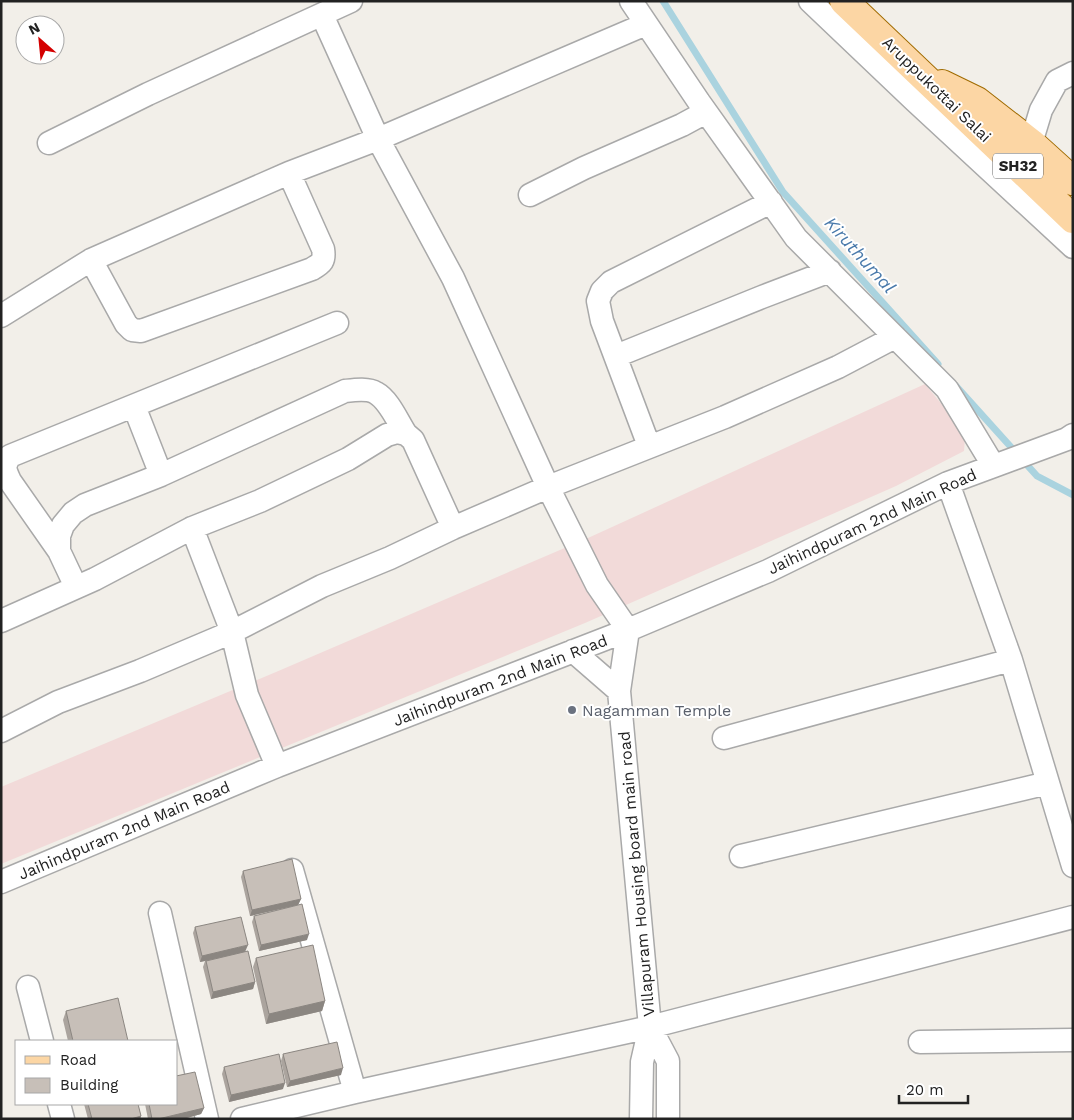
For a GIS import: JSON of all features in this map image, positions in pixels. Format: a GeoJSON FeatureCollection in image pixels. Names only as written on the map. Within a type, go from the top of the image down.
{"type":"FeatureCollection","features":[{"type":"Feature","properties":{"kind":"main road","name":"Aruppukottai Salai"},"geometry":{"type":"LineString","coordinates":[[844,1],[1073,220]]}},
{"type":"Feature","properties":{"kind":"main road"},"geometry":{"type":"LineString","coordinates":[[921,74],[977,101],[1031,143],[1073,181]]}},
{"type":"Feature","properties":{"kind":"street"},"geometry":{"type":"LineString","coordinates":[[49,143],[148,94],[351,1]]}},
{"type":"Feature","properties":{"kind":"street"},"geometry":{"type":"LineString","coordinates":[[631,1],[706,112],[796,238],[947,389],[993,465]]}},
{"type":"Feature","properties":{"kind":"street"},"geometry":{"type":"LineString","coordinates":[[810,1],[1073,248]]}},
{"type":"Feature","properties":{"kind":"street"},"geometry":{"type":"LineString","coordinates":[[322,15],[378,139],[453,278],[548,487],[597,585],[628,630]]}},
{"type":"Feature","properties":{"kind":"street"},"geometry":{"type":"LineString","coordinates":[[1,316],[91,260],[289,173],[378,139],[646,24]]}},
{"type":"Feature","properties":{"kind":"street"},"geometry":{"type":"LineString","coordinates":[[1031,143],[1041,110],[1057,81],[1073,73]]}},
{"type":"Feature","properties":{"kind":"street"},"geometry":{"type":"LineString","coordinates":[[530,195],[640,142],[682,126],[706,112]]}},
{"type":"Feature","properties":{"kind":"street"},"geometry":{"type":"LineString","coordinates":[[91,260],[126,324],[132,330],[141,331],[312,269],[322,261],[324,256],[323,249],[289,173]]}},
{"type":"Feature","properties":{"kind":"street"},"geometry":{"type":"LineString","coordinates":[[649,446],[602,321],[598,302],[602,291],[611,282],[771,202]]}},
{"type":"Feature","properties":{"kind":"street"},"geometry":{"type":"LineString","coordinates":[[616,356],[830,271]]}},
{"type":"Feature","properties":{"kind":"street"},"geometry":{"type":"LineString","coordinates":[[76,587],[59,551],[10,481],[5,463],[10,456],[337,323]]}},
{"type":"Feature","properties":{"kind":"street"},"geometry":{"type":"LineString","coordinates":[[1,731],[58,702],[140,671],[232,632],[322,586],[390,558],[453,528],[548,487],[724,417],[838,367],[895,337]]}},
{"type":"Feature","properties":{"kind":"street"},"geometry":{"type":"LineString","coordinates":[[59,551],[59,536],[63,525],[84,504],[161,475],[345,391],[363,390],[375,392],[386,403],[406,434],[413,440],[453,528]]}},
{"type":"Feature","properties":{"kind":"street"},"geometry":{"type":"LineString","coordinates":[[134,406],[161,475]]}},
{"type":"Feature","properties":{"kind":"street"},"geometry":{"type":"LineString","coordinates":[[1,621],[95,579],[192,528],[269,497],[348,460],[387,435],[397,432],[406,434]]}},
{"type":"Feature","properties":{"kind":"street","name":"Jaihindpuram 2nd Main Road"},"geometry":{"type":"LineString","coordinates":[[1,882],[277,766],[628,630],[768,571],[948,483],[1070,437]]}},
{"type":"Feature","properties":{"kind":"street"},"geometry":{"type":"LineString","coordinates":[[948,483],[1011,660],[1073,866]]}},
{"type":"Feature","properties":{"kind":"street"},"geometry":{"type":"LineString","coordinates":[[192,528],[232,632],[247,695],[277,766]]}},
{"type":"Feature","properties":{"kind":"street","name":"Villapuram Housing board main road"},"geometry":{"type":"LineString","coordinates":[[628,630],[619,691],[650,1027],[642,1062],[641,1119]]}},
{"type":"Feature","properties":{"kind":"street"},"geometry":{"type":"LineString","coordinates":[[573,651],[619,691]]}},
{"type":"Feature","properties":{"kind":"street"},"geometry":{"type":"LineString","coordinates":[[724,738],[1011,660]]}},
{"type":"Feature","properties":{"kind":"street"},"geometry":{"type":"LineString","coordinates":[[741,856],[1048,783]]}},
{"type":"Feature","properties":{"kind":"street"},"geometry":{"type":"LineString","coordinates":[[292,870],[355,1092]]}},
{"type":"Feature","properties":{"kind":"street"},"geometry":{"type":"LineString","coordinates":[[160,913],[207,1119]]}},
{"type":"Feature","properties":{"kind":"street"},"geometry":{"type":"LineString","coordinates":[[242,1119],[650,1027],[1073,917]]}},
{"type":"Feature","properties":{"kind":"street"},"geometry":{"type":"LineString","coordinates":[[28,987],[42,1040]]}},
{"type":"Feature","properties":{"kind":"street","name":"Villapuram Housing board main road"},"geometry":{"type":"LineString","coordinates":[[650,1027],[668,1061],[668,1119]]}},
{"type":"Feature","properties":{"kind":"street"},"geometry":{"type":"LineString","coordinates":[[920,1042],[1073,1040]]}},
{"type":"Feature","properties":{"kind":"street"},"geometry":{"type":"LineString","coordinates":[[59,1105],[63,1119]]}},
{"type":"Feature","properties":{"kind":"shaded area"},"geometry":{"type":"Polygon","coordinates":[[[925,384],[958,424],[965,438],[964,451],[896,486],[585,623],[1,864],[1,787],[276,672],[588,538],[925,384]]]}},
{"type":"Feature","properties":{"kind":"building"},"geometry":{"type":"Polygon","coordinates":[[[292,859],[301,899],[252,910],[243,871],[292,859]]]}},
{"type":"Feature","properties":{"kind":"building"},"geometry":{"type":"Polygon","coordinates":[[[302,904],[309,934],[261,945],[254,916],[302,904]]]}},
{"type":"Feature","properties":{"kind":"building"},"geometry":{"type":"Polygon","coordinates":[[[241,917],[248,945],[202,956],[195,927],[241,917]]]}},
{"type":"Feature","properties":{"kind":"building"},"geometry":{"type":"Polygon","coordinates":[[[313,945],[325,1001],[269,1014],[256,958],[313,945]]]}},
{"type":"Feature","properties":{"kind":"building"},"geometry":{"type":"Polygon","coordinates":[[[248,951],[255,982],[213,992],[206,961],[248,951]]]}},
{"type":"Feature","properties":{"kind":"building"},"geometry":{"type":"Polygon","coordinates":[[[118,998],[128,1040],[73,1040],[66,1011],[118,998]]]}},
{"type":"Feature","properties":{"kind":"building"},"geometry":{"type":"Polygon","coordinates":[[[337,1042],[343,1068],[290,1081],[283,1054],[337,1042]]]}},
{"type":"Feature","properties":{"kind":"building"},"geometry":{"type":"Polygon","coordinates":[[[279,1054],[285,1083],[231,1095],[224,1067],[279,1054]]]}},
{"type":"Feature","properties":{"kind":"building"},"geometry":{"type":"Polygon","coordinates":[[[195,1072],[204,1108],[152,1119],[149,1105],[178,1105],[178,1076],[195,1072]]]}},
{"type":"Feature","properties":{"kind":"building"},"geometry":{"type":"Polygon","coordinates":[[[88,1105],[138,1105],[141,1116],[131,1119],[92,1119],[88,1105]]]}},
{"type":"Feature","properties":{"kind":"waterway","name":"Kiruthumal"},"geometry":{"type":"LineString","coordinates":[[663,1],[783,192],[938,364]]}},
{"type":"Feature","properties":{"kind":"waterway","name":"Kiruthumal"},"geometry":{"type":"LineString","coordinates":[[956,386],[1037,476],[1073,495]]}},
{"type":"Feature","properties":{"kind":"place","name":"Nagamman Temple"},"geometry":{"type":"Point","coordinates":[572,710]}}]}
